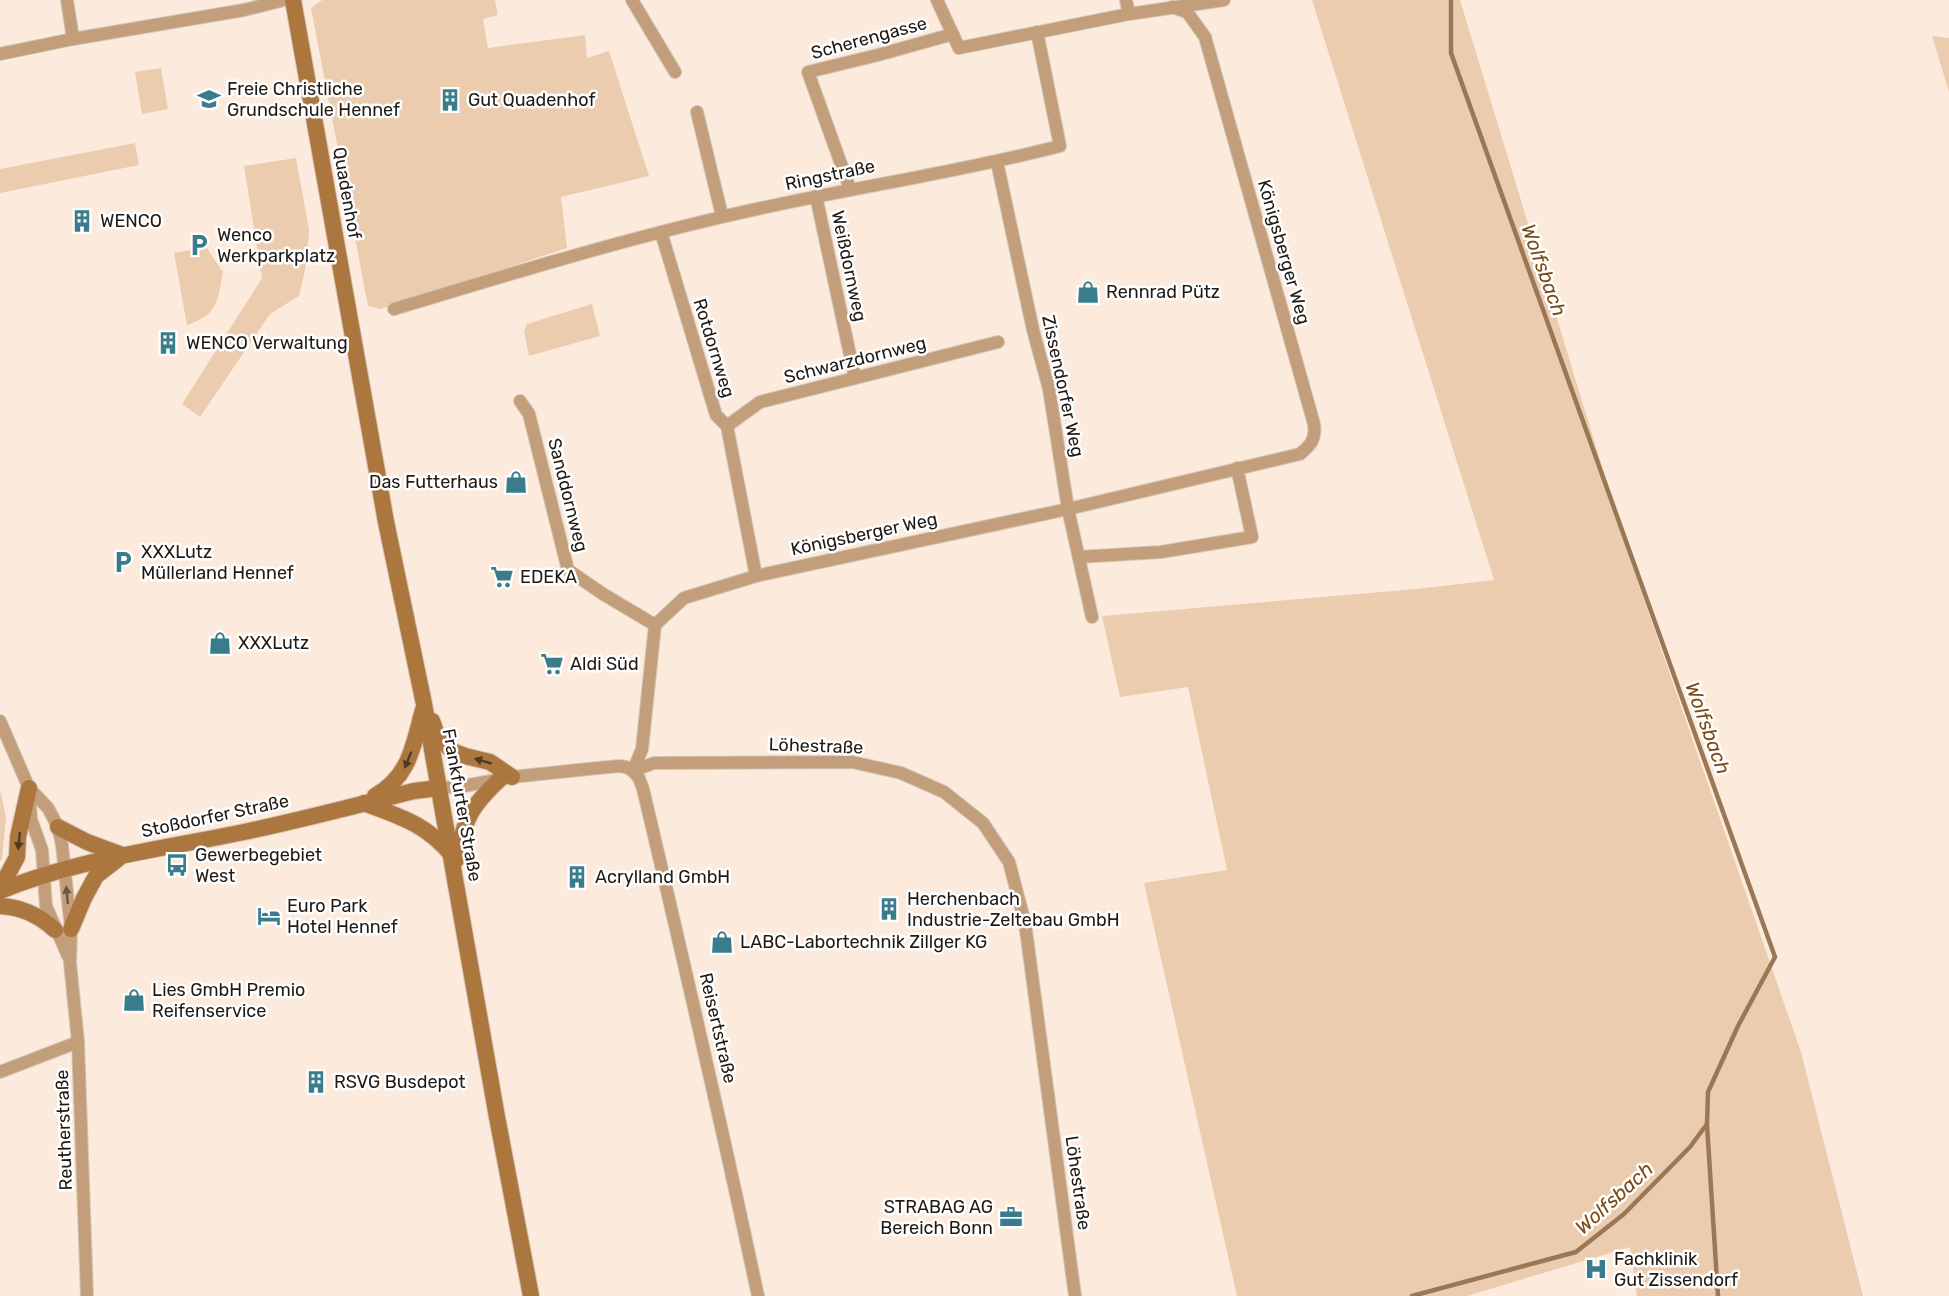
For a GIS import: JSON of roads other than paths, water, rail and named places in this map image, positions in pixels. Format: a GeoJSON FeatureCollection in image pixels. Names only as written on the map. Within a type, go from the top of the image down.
{"type":"FeatureCollection","features":[{"type":"Feature","properties":{"kind":"main road","name":"Quadenhof"},"geometry":{"type":"LineString","coordinates":[[293,0],[351,322]]}},
{"type":"Feature","properties":{"kind":"main road","name":"Frankfurter Straße"},"geometry":{"type":"LineString","coordinates":[[351,322],[395,568],[424,704],[531,1296]]}},
{"type":"Feature","properties":{"kind":"main road"},"geometry":{"type":"LineString","coordinates":[[424,704],[437,735],[452,751],[490,762],[506,778],[477,801],[468,817],[453,863]]}},
{"type":"Feature","properties":{"kind":"main road"},"geometry":{"type":"LineString","coordinates":[[364,803],[390,788],[409,762],[424,704]]}},
{"type":"Feature","properties":{"kind":"main road"},"geometry":{"type":"LineString","coordinates":[[0,890],[17,857],[18,837],[29,788]]}},
{"type":"Feature","properties":{"kind":"main road","name":"Stoßdorfer Straße"},"geometry":{"type":"LineString","coordinates":[[0,890],[30,878],[123,855],[246,832],[414,791],[439,788]]}},
{"type":"Feature","properties":{"kind":"main road"},"geometry":{"type":"LineString","coordinates":[[364,803],[418,824],[439,840],[453,863]]}},
{"type":"Feature","properties":{"kind":"main road"},"geometry":{"type":"LineString","coordinates":[[58,827],[87,842],[123,855]]}},
{"type":"Feature","properties":{"kind":"main road"},"geometry":{"type":"LineString","coordinates":[[0,906],[22,909],[63,929],[96,876],[123,855]]}},
{"type":"Feature","properties":{"kind":"street"},"geometry":{"type":"LineString","coordinates":[[67,0],[73,39]]}},
{"type":"Feature","properties":{"kind":"street"},"geometry":{"type":"LineString","coordinates":[[0,54],[73,39],[244,10],[284,0]]}},
{"type":"Feature","properties":{"kind":"street"},"geometry":{"type":"LineString","coordinates":[[632,0],[675,72]]}},
{"type":"Feature","properties":{"kind":"street"},"geometry":{"type":"LineString","coordinates":[[937,0],[959,48],[1129,14],[1224,0]]}},
{"type":"Feature","properties":{"kind":"street"},"geometry":{"type":"LineString","coordinates":[[1126,0],[1129,14]]}},
{"type":"Feature","properties":{"kind":"street","name":"Königsberger Weg"},"geometry":{"type":"LineString","coordinates":[[655,625],[684,598],[756,576],[1068,509],[1300,454],[1311,445],[1316,436],[1314,424],[1205,38],[1187,12],[1172,7]]}},
{"type":"Feature","properties":{"kind":"street","name":"Ringstraße"},"geometry":{"type":"LineString","coordinates":[[394,309],[573,255],[722,216],[850,189],[997,162],[1060,146],[1037,32]]}},
{"type":"Feature","properties":{"kind":"street","name":"Scherengasse"},"geometry":{"type":"LineString","coordinates":[[850,189],[808,72],[953,34]]}},
{"type":"Feature","properties":{"kind":"street"},"geometry":{"type":"LineString","coordinates":[[697,112],[722,216]]}},
{"type":"Feature","properties":{"kind":"street","name":"Zissendorfer Weg"},"geometry":{"type":"LineString","coordinates":[[997,162],[1033,330],[1049,389],[1068,509],[1092,617]]}},
{"type":"Feature","properties":{"kind":"street","name":"Weißdornweg"},"geometry":{"type":"LineString","coordinates":[[816,196],[855,378]]}},
{"type":"Feature","properties":{"kind":"street","name":"Rotdornweg"},"geometry":{"type":"LineString","coordinates":[[661,232],[716,416],[727,426],[756,576]]}},
{"type":"Feature","properties":{"kind":"street","name":"Schwarzdornweg"},"geometry":{"type":"LineString","coordinates":[[727,426],[760,402],[998,342]]}},
{"type":"Feature","properties":{"kind":"street","name":"Sanddornweg"},"geometry":{"type":"LineString","coordinates":[[520,401],[529,414],[568,570],[655,625]]}},
{"type":"Feature","properties":{"kind":"street"},"geometry":{"type":"LineString","coordinates":[[1079,557],[1161,552],[1252,537],[1237,468]]}},
{"type":"Feature","properties":{"kind":"street"},"geometry":{"type":"LineString","coordinates":[[633,771],[642,749],[655,625]]}},
{"type":"Feature","properties":{"kind":"street"},"geometry":{"type":"LineString","coordinates":[[0,721],[29,788],[48,808],[58,827]]}},
{"type":"Feature","properties":{"kind":"street","name":"Löhestraße"},"geometry":{"type":"LineString","coordinates":[[439,788],[619,766],[633,771],[654,763],[852,762],[901,773],[944,792],[983,823],[1009,862],[1026,922],[1075,1296]]}},
{"type":"Feature","properties":{"kind":"street","name":"Reisertstraße"},"geometry":{"type":"LineString","coordinates":[[633,771],[639,778],[643,789],[678,934],[758,1296]]}},
{"type":"Feature","properties":{"kind":"street","name":"Reutherstraße"},"geometry":{"type":"LineString","coordinates":[[29,788],[31,819],[42,850],[46,906],[63,929]]}},
{"type":"Feature","properties":{"kind":"street","name":"Reutherstraße"},"geometry":{"type":"LineString","coordinates":[[58,827],[64,869],[63,929],[70,963],[78,1042],[87,1296]]}},
{"type":"Feature","properties":{"kind":"street"},"geometry":{"type":"LineString","coordinates":[[0,1071],[78,1042]]}},
{"type":"Feature","properties":{"kind":"waterway","name":"Wolfsbach"},"geometry":{"type":"LineString","coordinates":[[1412,1296],[1576,1252],[1624,1214],[1690,1147],[1707,1124],[1708,1092],[1738,1026],[1775,957],[1451,53],[1451,0]]}},
{"type":"Feature","properties":{"kind":"waterway"},"geometry":{"type":"LineString","coordinates":[[1707,1125],[1718,1296]]}},
{"type":"Feature","properties":{"kind":"place","name":"Freie Christliche Grundschule Hennef"},"geometry":{"type":"Point","coordinates":[209,99]}},
{"type":"Feature","properties":{"kind":"place","name":"Gut Quadenhof"},"geometry":{"type":"Point","coordinates":[450,100]}},
{"type":"Feature","properties":{"kind":"place","name":"WENCO"},"geometry":{"type":"Point","coordinates":[82,221]}},
{"type":"Feature","properties":{"kind":"place","name":"Wenco Werkparkplatz"},"geometry":{"type":"Point","coordinates":[199,245]}},
{"type":"Feature","properties":{"kind":"place","name":"Rennrad Pütz"},"geometry":{"type":"Point","coordinates":[1088,292]}},
{"type":"Feature","properties":{"kind":"place","name":"WENCO Verwaltung"},"geometry":{"type":"Point","coordinates":[168,343]}},
{"type":"Feature","properties":{"kind":"place","name":"Das Futterhaus"},"geometry":{"type":"Point","coordinates":[516,482]}},
{"type":"Feature","properties":{"kind":"place","name":"XXXLutz Müllerland Hennef"},"geometry":{"type":"Point","coordinates":[123,562]}},
{"type":"Feature","properties":{"kind":"place","name":"EDEKA"},"geometry":{"type":"Point","coordinates":[502,577]}},
{"type":"Feature","properties":{"kind":"place","name":"XXXLutz"},"geometry":{"type":"Point","coordinates":[220,643]}},
{"type":"Feature","properties":{"kind":"place","name":"Aldi Süd"},"geometry":{"type":"Point","coordinates":[552,664]}},
{"type":"Feature","properties":{"kind":"place","name":"Gewerbegebiet West"},"geometry":{"type":"Point","coordinates":[177,865]}},
{"type":"Feature","properties":{"kind":"place","name":"Acrylland GmbH"},"geometry":{"type":"Point","coordinates":[577,877]}},
{"type":"Feature","properties":{"kind":"place","name":"Herchenbach Industrie-Zeltebau GmbH"},"geometry":{"type":"Point","coordinates":[889,909]}},
{"type":"Feature","properties":{"kind":"place","name":"Euro Park Hotel Hennef"},"geometry":{"type":"Point","coordinates":[269,916]}},
{"type":"Feature","properties":{"kind":"place","name":"LABC-Labortechnik Zillger KG"},"geometry":{"type":"Point","coordinates":[722,942]}},
{"type":"Feature","properties":{"kind":"place","name":"Lies GmbH Premio Reifenservice"},"geometry":{"type":"Point","coordinates":[134,1000]}},
{"type":"Feature","properties":{"kind":"place","name":"RSVG Busdepot"},"geometry":{"type":"Point","coordinates":[316,1082]}},
{"type":"Feature","properties":{"kind":"place","name":"STRABAG AG Bereich Bonn"},"geometry":{"type":"Point","coordinates":[1011,1217]}},
{"type":"Feature","properties":{"kind":"place","name":"Fachklinik Gut Zissendorf"},"geometry":{"type":"Point","coordinates":[1596,1269]}}]}
